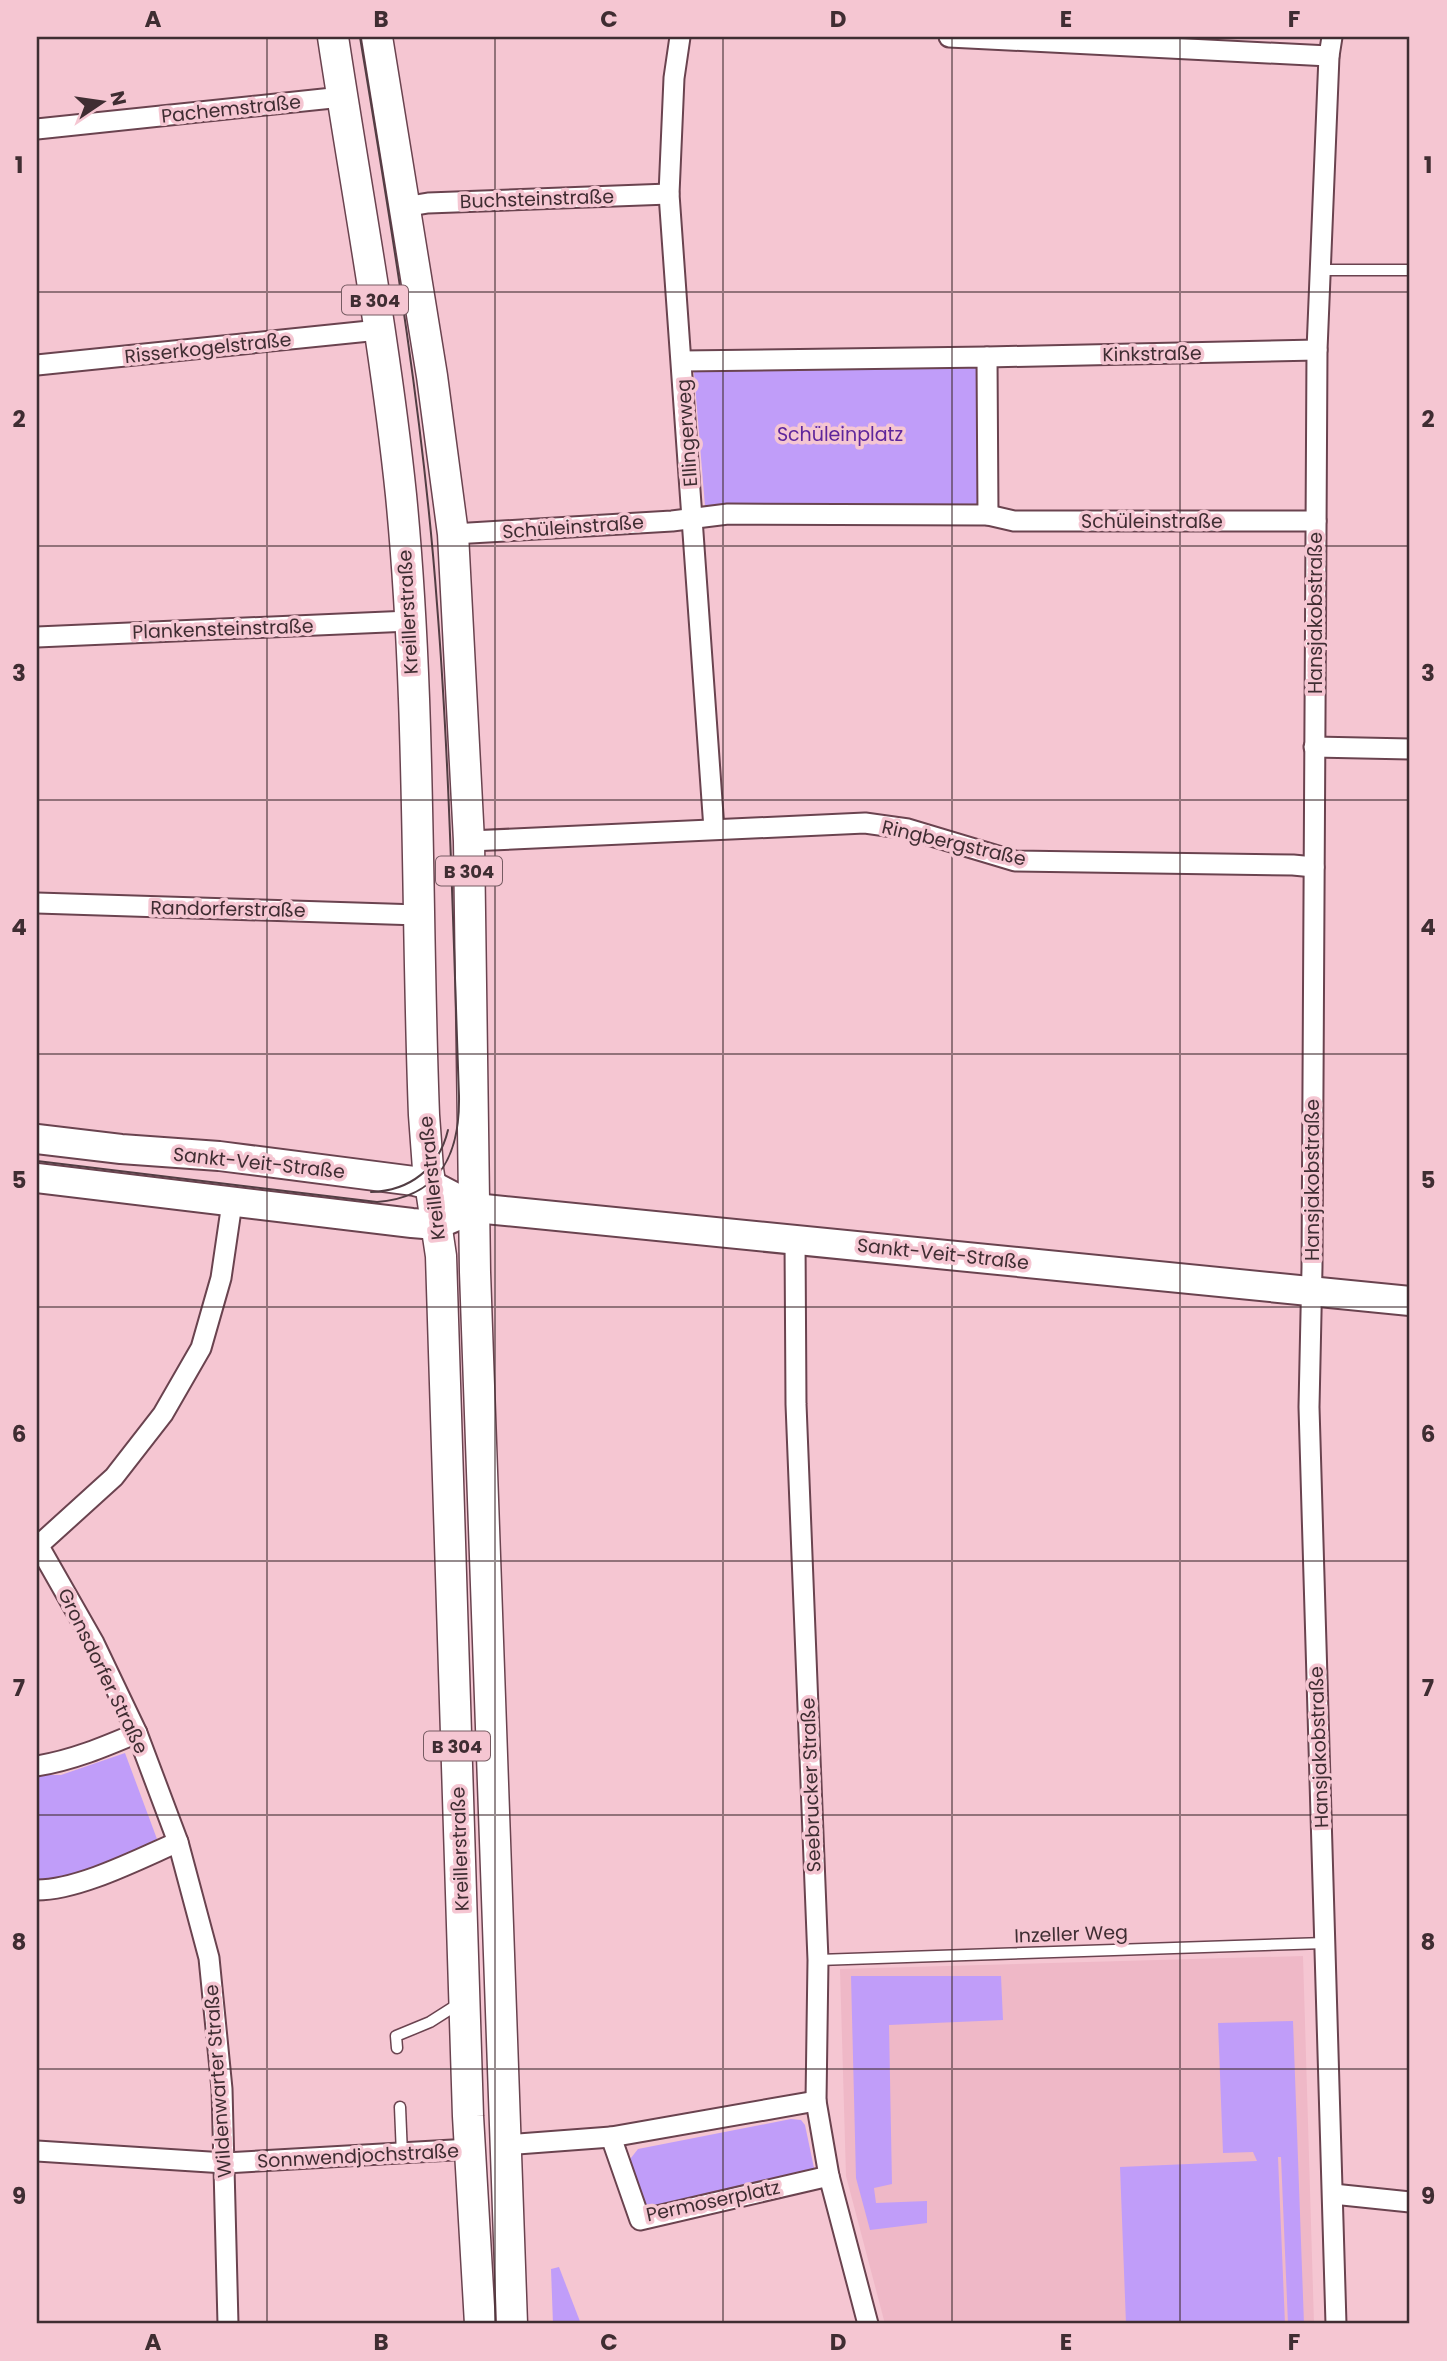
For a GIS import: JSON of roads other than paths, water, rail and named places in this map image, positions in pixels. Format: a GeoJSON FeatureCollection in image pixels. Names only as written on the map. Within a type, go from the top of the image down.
{"type":"FeatureCollection","features":[{"type":"Feature","properties":{"kind":"main road","name":"Kreillerstraße"},"geometry":{"type":"LineString","coordinates":[[333,37],[379,330],[401,494],[410,621],[419,995],[431,1185],[441,1256],[470,2149],[480,2324]]}},
{"type":"Feature","properties":{"kind":"main road","name":"Kreillerstraße"},"geometry":{"type":"LineString","coordinates":[[377,37],[432,376],[453,534],[468,841],[475,1272],[512,2324]]}},
{"type":"Feature","properties":{"kind":"street","name":"Ellingerweg"},"geometry":{"type":"LineString","coordinates":[[680,37],[674,78],[669,194],[714,829]]}},
{"type":"Feature","properties":{"kind":"street"},"geometry":{"type":"LineString","coordinates":[[949,37],[1331,46]]}},
{"type":"Feature","properties":{"kind":"street","name":"Hansjakobstraße"},"geometry":{"type":"LineString","coordinates":[[1331,46],[1317,350],[1309,1407],[1336,2324]]}},
{"type":"Feature","properties":{"kind":"street","name":"Pachemstraße"},"geometry":{"type":"LineString","coordinates":[[37,130],[342,97]]}},
{"type":"Feature","properties":{"kind":"street","name":"Buchsteinstraße"},"geometry":{"type":"LineString","coordinates":[[404,207],[428,203],[669,194]]}},
{"type":"Feature","properties":{"kind":"street","name":"Risserkogelstraße"},"geometry":{"type":"LineString","coordinates":[[37,365],[379,330]]}},
{"type":"Feature","properties":{"kind":"street","name":"Kinkstraße"},"geometry":{"type":"LineString","coordinates":[[987,357],[1317,350]]}},
{"type":"Feature","properties":{"kind":"street"},"geometry":{"type":"LineString","coordinates":[[682,361],[987,357],[988,515],[728,514],[693,518]]}},
{"type":"Feature","properties":{"kind":"street","name":"Schüleinstraße"},"geometry":{"type":"LineString","coordinates":[[988,515],[1014,521],[1316,521]]}},
{"type":"Feature","properties":{"kind":"street","name":"Schüleinstraße"},"geometry":{"type":"LineString","coordinates":[[453,534],[693,518]]}},
{"type":"Feature","properties":{"kind":"street","name":"Plankensteinstraße"},"geometry":{"type":"LineString","coordinates":[[37,637],[410,621]]}},
{"type":"Feature","properties":{"kind":"street"},"geometry":{"type":"LineString","coordinates":[[1314,747],[1410,748]]}},
{"type":"Feature","properties":{"kind":"street","name":"Ringbergstraße"},"geometry":{"type":"LineString","coordinates":[[468,841],[865,823],[908,829],[1015,861],[1293,864],[1314,867]]}},
{"type":"Feature","properties":{"kind":"street","name":"Randorferstraße"},"geometry":{"type":"LineString","coordinates":[[37,903],[419,915]]}},
{"type":"Feature","properties":{"kind":"street","name":"Sankt-Veit-Straße"},"geometry":{"type":"LineString","coordinates":[[37,1139],[219,1156],[414,1181],[431,1185],[475,1208],[1410,1301]]}},
{"type":"Feature","properties":{"kind":"street","name":"Sankt-Veit-Straße"},"geometry":{"type":"LineString","coordinates":[[37,1178],[436,1225],[475,1208]]}},
{"type":"Feature","properties":{"kind":"street"},"geometry":{"type":"LineString","coordinates":[[38,1544],[114,1477],[163,1414],[195,1359],[201,1348],[221,1278],[232,1203]]}},
{"type":"Feature","properties":{"kind":"street","name":"Seebrucker Straße"},"geometry":{"type":"LineString","coordinates":[[794,1239],[796,1404],[818,1961],[816,2101],[829,2176],[867,2324]]}},
{"type":"Feature","properties":{"kind":"street","name":"Gronsdorfer Straße"},"geometry":{"type":"LineString","coordinates":[[38,1544],[94,1643],[137,1733],[178,1842]]}},
{"type":"Feature","properties":{"kind":"street"},"geometry":{"type":"LineString","coordinates":[[37,1766],[95,1751],[137,1733]]}},
{"type":"Feature","properties":{"kind":"street"},"geometry":{"type":"LineString","coordinates":[[37,1890],[48,1890],[98,1875],[178,1842]]}},
{"type":"Feature","properties":{"kind":"street","name":"Wildenwarter Straße"},"geometry":{"type":"LineString","coordinates":[[178,1842],[209,1958],[222,2089],[228,2324]]}},
{"type":"Feature","properties":{"kind":"street"},"geometry":{"type":"LineString","coordinates":[[505,2145],[611,2137],[816,2101]]}},
{"type":"Feature","properties":{"kind":"street","name":"Permoserplatz"},"geometry":{"type":"LineString","coordinates":[[611,2137],[640,2220],[829,2176]]}},
{"type":"Feature","properties":{"kind":"street","name":"Sonnwendjochstraße"},"geometry":{"type":"LineString","coordinates":[[37,2151],[225,2163],[402,2155],[470,2149]]}},
{"type":"Feature","properties":{"kind":"street"},"geometry":{"type":"LineString","coordinates":[[1333,2194],[1410,2202]]}},
{"type":"Feature","properties":{"kind":"lane"},"geometry":{"type":"LineString","coordinates":[[1320,270],[1410,270]]}},
{"type":"Feature","properties":{"kind":"lane","name":"Inzeller Weg"},"geometry":{"type":"LineString","coordinates":[[818,1961],[1325,1943]]}},
{"type":"Feature","properties":{"kind":"lane"},"geometry":{"type":"LineString","coordinates":[[397,2048],[396,2036],[430,2022],[452,2008],[465,2005]]}},
{"type":"Feature","properties":{"kind":"lane"},"geometry":{"type":"LineString","coordinates":[[400,2108],[402,2155]]}},
{"type":"Feature","properties":{"kind":"tram line"},"geometry":{"type":"LineString","coordinates":[[37,1161],[377,1202],[399,1198],[417,1191],[431,1181],[442,1168],[456,1136],[459,1096],[451,850],[431,533],[405,319],[360,37]]}},
{"type":"Feature","properties":{"kind":"tram line"},"geometry":{"type":"LineString","coordinates":[[371,1192],[398,1187],[421,1175],[438,1156],[448,1130]]}},
{"type":"Feature","properties":{"kind":"park label","name":"Schüleinplatz"},"geometry":{"type":"Point","coordinates":[840,434]}}]}
